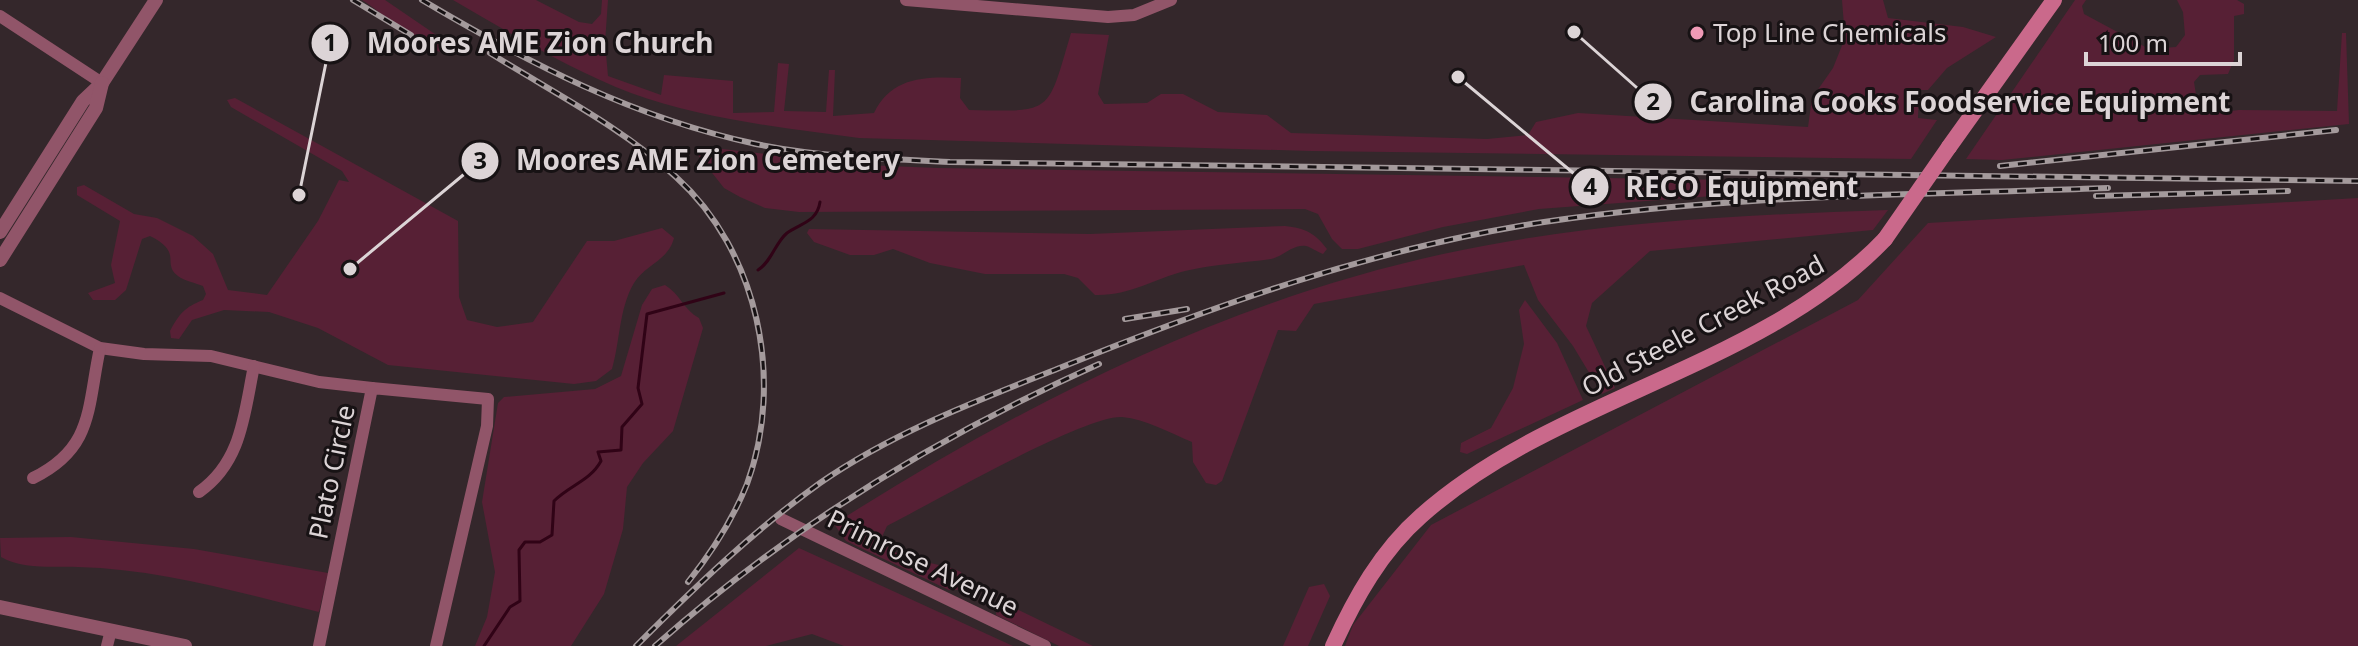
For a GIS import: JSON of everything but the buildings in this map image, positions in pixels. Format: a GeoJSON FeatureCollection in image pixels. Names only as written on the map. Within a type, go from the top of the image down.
{"type":"FeatureCollection","features":[{"type":"Feature","properties":{"kind":"main road","name":"Old Steele Creek Road"},"geometry":{"type":"LineString","coordinates":[[1333,646],[1377,566],[1404,533],[1441,499],[1519,451],[1792,311],[1844,277],[1885,239],[2054,0]]}},
{"type":"Feature","properties":{"kind":"street"},"geometry":{"type":"LineString","coordinates":[[0,232],[83,101],[102,83],[156,0]]}},
{"type":"Feature","properties":{"kind":"street"},"geometry":{"type":"LineString","coordinates":[[906,0],[1108,17],[1134,15],[1171,0]]}},
{"type":"Feature","properties":{"kind":"street"},"geometry":{"type":"LineString","coordinates":[[0,16],[102,83]]}},
{"type":"Feature","properties":{"kind":"street"},"geometry":{"type":"LineString","coordinates":[[0,260],[96,108],[102,83]]}},
{"type":"Feature","properties":{"kind":"street"},"geometry":{"type":"LineString","coordinates":[[0,298],[100,348],[144,354],[211,356],[319,382],[372,388]]}},
{"type":"Feature","properties":{"kind":"street"},"geometry":{"type":"LineString","coordinates":[[33,478],[66,459],[75,448],[84,430],[100,348]]}},
{"type":"Feature","properties":{"kind":"street"},"geometry":{"type":"LineString","coordinates":[[199,492],[220,475],[236,448],[254,366]]}},
{"type":"Feature","properties":{"kind":"street","name":"Plato Circle"},"geometry":{"type":"LineString","coordinates":[[319,646],[372,388],[488,399],[487,426],[436,646]]}},
{"type":"Feature","properties":{"kind":"street","name":"Primrose Avenue"},"geometry":{"type":"LineString","coordinates":[[781,519],[1045,646]]}},
{"type":"Feature","properties":{"kind":"street"},"geometry":{"type":"LineString","coordinates":[[0,607],[185,646]]}},
{"type":"Feature","properties":{"kind":"street"},"geometry":{"type":"LineString","coordinates":[[107,646],[111,630]]}},
{"type":"Feature","properties":{"kind":"shaded area"},"geometry":{"type":"Polygon","coordinates":[[[362,0],[385,0],[448,43],[450,53],[419,41],[362,0]]]}},
{"type":"Feature","properties":{"kind":"shaded area"},"geometry":{"type":"Polygon","coordinates":[[[453,0],[536,0],[579,22],[592,24],[601,14],[602,0],[608,0],[605,43],[608,76],[661,95],[664,75],[733,81],[733,113],[774,112],[778,63],[789,64],[784,111],[826,112],[829,70],[835,70],[833,116],[874,113],[881,101],[900,86],[910,81],[935,78],[961,78],[960,98],[969,110],[1032,108],[1043,103],[1051,93],[1071,33],[1109,35],[1098,94],[1104,104],[1147,103],[1161,94],[1183,94],[1218,112],[1267,115],[1291,133],[1487,139],[1528,135],[1536,122],[1578,113],[1808,127],[1812,98],[1833,68],[1845,38],[1842,0],[1883,0],[1888,18],[1963,27],[1996,37],[1947,68],[1928,90],[1919,90],[1918,118],[1937,120],[1911,159],[1311,151],[859,138],[744,122],[686,110],[631,93],[540,50],[453,0]]]}},
{"type":"Feature","properties":{"kind":"shaded area"},"geometry":{"type":"Polygon","coordinates":[[[2075,0],[2086,0],[2082,6],[2084,14],[2149,49],[2176,47],[2185,35],[2183,12],[2177,0],[2237,0],[2244,4],[2244,14],[2234,16],[2234,60],[2228,74],[2200,75],[2194,82],[2198,107],[2205,114],[2239,110],[2337,111],[2342,33],[2346,33],[2349,124],[2002,160],[1966,159],[2075,0]]]}},
{"type":"Feature","properties":{"kind":"shaded area"},"geometry":{"type":"Polygon","coordinates":[[[235,98],[458,221],[459,297],[467,320],[497,327],[533,322],[587,241],[614,241],[662,228],[674,238],[667,252],[639,277],[629,293],[612,369],[596,381],[574,384],[388,365],[318,328],[269,312],[224,310],[192,320],[179,339],[171,338],[170,331],[180,316],[187,308],[203,300],[206,294],[203,286],[183,279],[173,271],[166,248],[150,236],[142,239],[126,290],[115,300],[93,300],[88,293],[115,283],[111,265],[120,221],[77,195],[77,187],[84,185],[134,214],[157,218],[193,236],[213,254],[228,290],[267,295],[318,221],[339,180],[349,182],[342,171],[231,107],[227,100],[235,98]]]}},
{"type":"Feature","properties":{"kind":"shaded area"},"geometry":{"type":"Polygon","coordinates":[[[705,147],[864,165],[938,168],[1804,181],[1810,185],[1808,189],[1539,209],[1443,227],[1358,249],[1342,249],[1332,239],[1318,214],[1305,209],[799,212],[765,208],[724,188],[698,155],[705,147]]]}},
{"type":"Feature","properties":{"kind":"shaded area"},"geometry":{"type":"Polygon","coordinates":[[[2358,198],[2358,646],[1345,646],[1353,625],[1431,525],[1858,300],[1928,223],[2358,198]]]}},
{"type":"Feature","properties":{"kind":"shaded area"},"geometry":{"type":"Polygon","coordinates":[[[1888,210],[1873,230],[1650,251],[1592,303],[1586,326],[1615,388],[1602,394],[1573,346],[1538,300],[1524,265],[1314,304],[1296,331],[1278,330],[1222,481],[1216,485],[1206,483],[1193,462],[1192,442],[1149,423],[1122,417],[1103,420],[1042,445],[887,526],[881,539],[895,552],[961,572],[964,582],[957,590],[949,590],[846,541],[834,524],[978,438],[1127,362],[1203,329],[1361,274],[1498,243],[1609,227],[1776,214],[1888,210]]]}},
{"type":"Feature","properties":{"kind":"shaded area"},"geometry":{"type":"Polygon","coordinates":[[[1285,226],[1309,232],[1327,249],[1323,254],[1301,246],[1271,259],[1196,269],[1107,295],[1095,295],[1078,278],[1064,274],[985,274],[930,263],[893,249],[874,255],[850,255],[814,242],[807,233],[809,229],[1090,234],[1285,226]]]}},
{"type":"Feature","properties":{"kind":"shaded area"},"geometry":{"type":"Polygon","coordinates":[[[665,285],[699,318],[703,328],[673,431],[643,463],[627,487],[623,529],[604,594],[571,646],[475,646],[487,617],[495,572],[482,502],[498,403],[504,397],[595,389],[621,376],[642,305],[652,289],[665,285]]]}},
{"type":"Feature","properties":{"kind":"shaded area"},"geometry":{"type":"Polygon","coordinates":[[[1525,300],[1557,343],[1583,400],[1467,454],[1460,452],[1461,443],[1491,428],[1513,388],[1524,344],[1519,310],[1525,300]]]}},
{"type":"Feature","properties":{"kind":"shaded area"},"geometry":{"type":"Polygon","coordinates":[[[71,537],[194,549],[328,573],[319,612],[169,577],[109,569],[28,566],[1,557],[0,538],[71,537]]]}},
{"type":"Feature","properties":{"kind":"shaded area"},"geometry":{"type":"Polygon","coordinates":[[[799,548],[1013,646],[844,646],[812,634],[766,646],[676,646],[799,548]]]}},
{"type":"Feature","properties":{"kind":"shaded area"},"geometry":{"type":"Polygon","coordinates":[[[1324,584],[1330,596],[1308,646],[1283,646],[1309,587],[1324,584]]]}},
{"type":"Feature","properties":{"kind":"shaded area"},"geometry":{"type":"Polygon","coordinates":[[[998,600],[1093,646],[1059,646],[996,615],[998,600]]]}},
{"type":"Feature","properties":{"kind":"waterway"},"geometry":{"type":"LineString","coordinates":[[758,270],[787,233],[816,214],[820,202]]}},
{"type":"Feature","properties":{"kind":"waterway"},"geometry":{"type":"LineString","coordinates":[[484,646],[510,607],[520,601],[519,550],[525,542],[540,542],[552,535],[554,501],[596,468],[601,461],[598,452],[621,450],[622,427],[642,404],[638,388],[647,314],[724,293]]}},
{"type":"Feature","properties":{"kind":"railway"},"geometry":{"type":"LineString","coordinates":[[353,0],[411,35]]}},
{"type":"Feature","properties":{"kind":"railway"},"geometry":{"type":"LineString","coordinates":[[422,0],[542,66],[625,104],[711,133],[756,144],[828,155],[950,162],[2358,181]]}},
{"type":"Feature","properties":{"kind":"railway"},"geometry":{"type":"LineString","coordinates":[[490,53],[610,126],[676,177],[704,207],[727,242],[745,279],[763,361],[763,403],[758,444],[747,484],[735,510],[714,547],[688,582]]}},
{"type":"Feature","properties":{"kind":"railway"},"geometry":{"type":"LineString","coordinates":[[2000,166],[2336,130]]}},
{"type":"Feature","properties":{"kind":"railway"},"geometry":{"type":"LineString","coordinates":[[636,646],[771,521],[820,483],[876,449],[935,419],[1027,381],[1176,323],[1296,281],[1481,233],[1614,213],[1825,197],[2108,188]]}},
{"type":"Feature","properties":{"kind":"railway"},"geometry":{"type":"LineString","coordinates":[[2096,196],[2288,191]]}},
{"type":"Feature","properties":{"kind":"railway"},"geometry":{"type":"LineString","coordinates":[[1125,319],[1187,309]]}},
{"type":"Feature","properties":{"kind":"railway"},"geometry":{"type":"LineString","coordinates":[[655,646],[757,563],[866,488],[980,422],[1099,364]]}},
{"type":"Feature","properties":{"kind":"place","name":"Carolina Cooks Foodservice Equipment"},"geometry":{"type":"Point","coordinates":[1574,32]}},
{"type":"Feature","properties":{"kind":"place","name":"Top Line Chemicals"},"geometry":{"type":"Point","coordinates":[1697,33]}},
{"type":"Feature","properties":{"kind":"place","name":"RECO Equipment"},"geometry":{"type":"Point","coordinates":[1458,77]}},
{"type":"Feature","properties":{"kind":"place","name":"Moores AME Zion Church"},"geometry":{"type":"Point","coordinates":[299,195]}},
{"type":"Feature","properties":{"kind":"place","name":"Moores AME Zion Cemetery"},"geometry":{"type":"Point","coordinates":[350,269]}}]}
